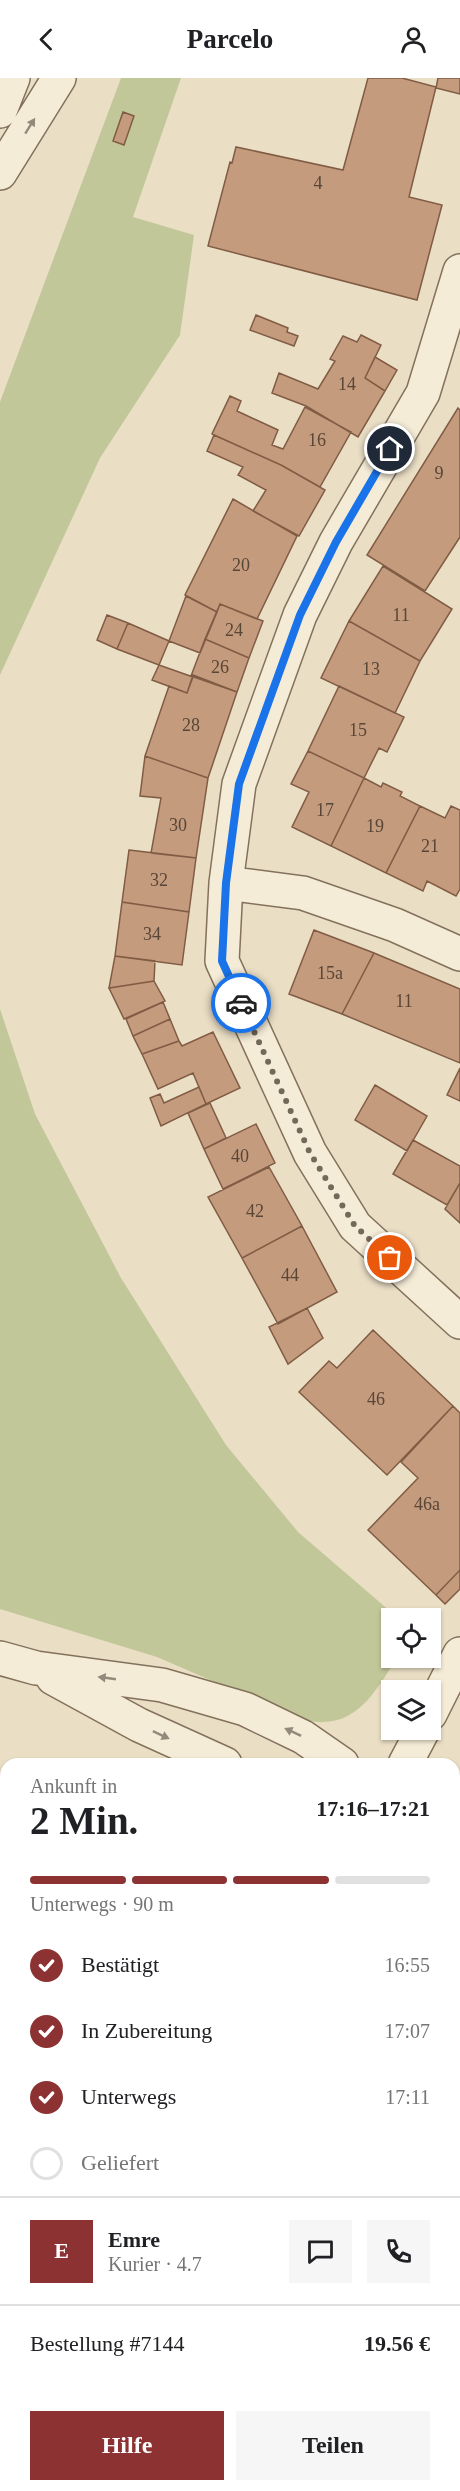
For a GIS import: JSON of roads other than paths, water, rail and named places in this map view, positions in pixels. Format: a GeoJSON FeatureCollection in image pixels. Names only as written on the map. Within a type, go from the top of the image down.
{"type":"FeatureCollection","features":[{"type":"Feature","properties":{"kind":"street"},"geometry":{"type":"LineString","coordinates":[[0,111],[14,78]]}},
{"type":"Feature","properties":{"kind":"street"},"geometry":{"type":"LineString","coordinates":[[0,173],[59,78]]}},
{"type":"Feature","properties":{"kind":"street"},"geometry":{"type":"LineString","coordinates":[[460,271],[423,393],[336,542],[300,615],[239,784],[226,883],[222,961],[310,1153],[355,1226],[460,1322]]}},
{"type":"Feature","properties":{"kind":"street"},"geometry":{"type":"LineString","coordinates":[[226,883],[303,893],[395,925],[460,954]]}},
{"type":"Feature","properties":{"kind":"street"},"geometry":{"type":"LineString","coordinates":[[441,1692],[460,1654]]}},
{"type":"Feature","properties":{"kind":"street"},"geometry":{"type":"LineString","coordinates":[[0,1658],[36,1668],[162,1685],[245,1709],[303,1737],[333,1758]]}},
{"type":"Feature","properties":{"kind":"street"},"geometry":{"type":"LineString","coordinates":[[36,1668],[139,1725],[212,1758]]}},
{"type":"Feature","properties":{"kind":"street"},"geometry":{"type":"LineString","coordinates":[[408,1758],[418,1740]]}}]}
